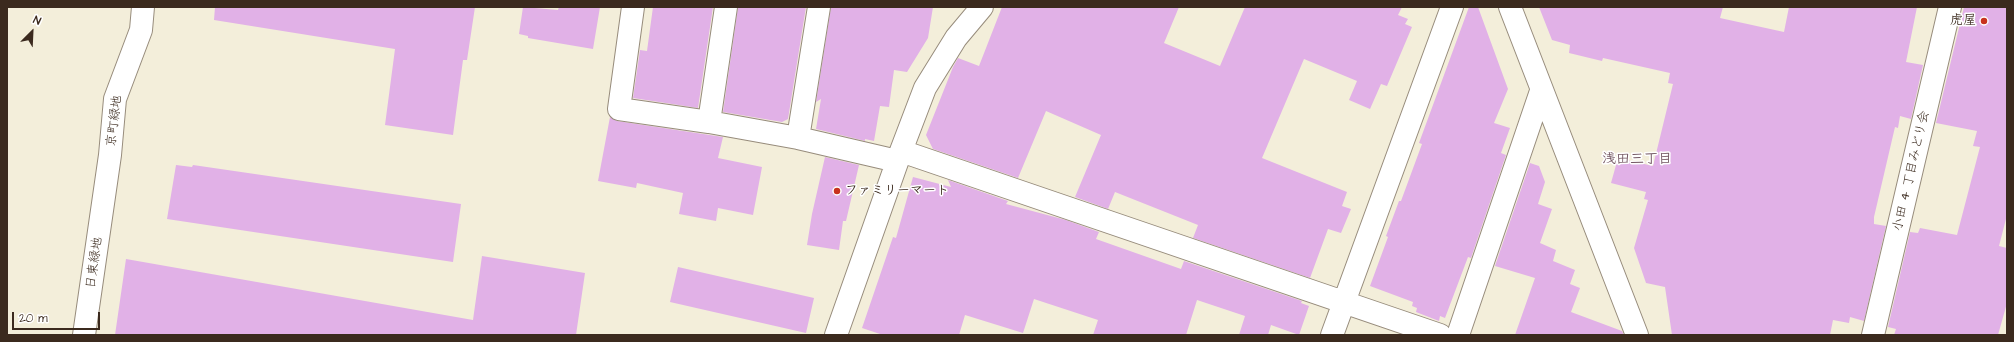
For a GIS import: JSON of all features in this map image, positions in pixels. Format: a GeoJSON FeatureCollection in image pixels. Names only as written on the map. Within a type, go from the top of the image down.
{"type":"FeatureCollection","features":[{"type":"Feature","properties":{"kind":"street","name":"京町緑地"},"geometry":{"type":"LineString","coordinates":[[102,215],[110,155],[115,98],[141,30],[142,7]]}},
{"type":"Feature","properties":{"kind":"street"},"geometry":{"type":"LineString","coordinates":[[633,7],[619,109],[709,122],[899,156],[1440,335]]}},
{"type":"Feature","properties":{"kind":"street"},"geometry":{"type":"LineString","coordinates":[[709,122],[726,7]]}},
{"type":"Feature","properties":{"kind":"street"},"geometry":{"type":"LineString","coordinates":[[798,138],[819,7]]}},
{"type":"Feature","properties":{"kind":"street"},"geometry":{"type":"LineString","coordinates":[[836,335],[899,156],[925,88],[956,38],[982,7]]}},
{"type":"Feature","properties":{"kind":"street"},"geometry":{"type":"LineString","coordinates":[[1332,335],[1452,7]]}},
{"type":"Feature","properties":{"kind":"street"},"geometry":{"type":"LineString","coordinates":[[1510,7],[1637,335]]}},
{"type":"Feature","properties":{"kind":"street","name":"小田 4 丁目みどり会"},"geometry":{"type":"LineString","coordinates":[[1873,335],[1950,7]]}},
{"type":"Feature","properties":{"kind":"street"},"geometry":{"type":"LineString","coordinates":[[1458,335],[1542,91]]}},
{"type":"Feature","properties":{"kind":"street","name":"日東緑地"},"geometry":{"type":"LineString","coordinates":[[84,335],[102,215]]}},
{"type":"Feature","properties":{"kind":"building"},"geometry":{"type":"Polygon","coordinates":[[[215,7],[475,7],[467,60],[463,60],[453,135],[385,125],[395,49],[214,20],[215,7]]]}},
{"type":"Feature","properties":{"kind":"building"},"geometry":{"type":"Polygon","coordinates":[[[523,7],[558,10],[559,7],[600,7],[593,49],[528,38],[528,36],[519,34],[523,7]]]}},
{"type":"Feature","properties":{"kind":"building"},"geometry":{"type":"Polygon","coordinates":[[[653,7],[713,7],[698,108],[633,98],[640,50],[647,51],[653,7]]]}},
{"type":"Feature","properties":{"kind":"building"},"geometry":{"type":"Polygon","coordinates":[[[738,7],[806,7],[788,119],[782,122],[723,112],[738,7]]]}},
{"type":"Feature","properties":{"kind":"building"},"geometry":{"type":"Polygon","coordinates":[[[831,7],[933,7],[928,38],[907,72],[894,70],[889,107],[880,106],[874,141],[865,139],[865,141],[816,129],[821,99],[816,102],[831,7]]]}},
{"type":"Feature","properties":{"kind":"building"},"geometry":{"type":"Polygon","coordinates":[[[1002,7],[1179,7],[1164,43],[1220,66],[1245,7],[1402,7],[1398,15],[1408,19],[1405,24],[1412,27],[1387,86],[1381,84],[1370,109],[1349,100],[1357,81],[1304,59],[1262,158],[1347,192],[1342,206],[1351,209],[1341,233],[1328,229],[1310,278],[1193,238],[1198,225],[1115,192],[1108,209],[1075,197],[1101,135],[1046,111],[1018,178],[933,149],[926,135],[953,67],[958,58],[979,66],[1002,7]]]}},
{"type":"Feature","properties":{"kind":"building"},"geometry":{"type":"Polygon","coordinates":[[[1469,7],[1478,7],[1508,89],[1494,123],[1510,128],[1501,153],[1506,155],[1471,258],[1468,257],[1445,318],[1440,316],[1439,321],[1416,312],[1417,308],[1412,306],[1413,302],[1370,286],[1388,237],[1386,236],[1399,201],[1401,201],[1422,144],[1419,143],[1469,7]]]}},
{"type":"Feature","properties":{"kind":"building"},"geometry":{"type":"Polygon","coordinates":[[[1539,7],[1723,7],[1720,18],[1784,32],[1789,7],[1917,7],[1906,62],[1923,65],[1911,119],[1900,116],[1898,128],[1895,127],[1874,217],[1874,224],[1886,226],[1864,321],[1850,317],[1849,323],[1833,320],[1830,335],[1672,335],[1665,287],[1646,283],[1634,248],[1648,200],[1644,199],[1646,192],[1611,183],[1618,158],[1653,166],[1673,84],[1668,83],[1670,73],[1603,58],[1602,61],[1569,53],[1570,45],[1552,40],[1539,7]]]}},
{"type":"Feature","properties":{"kind":"building"},"geometry":{"type":"Polygon","coordinates":[[[1964,7],[2007,7],[2007,215],[1999,246],[2007,248],[2007,303],[1998,335],[1894,335],[1896,329],[1888,327],[1910,232],[1918,233],[1920,228],[1957,235],[1980,147],[1973,146],[1977,131],[1936,123],[1964,7]]]}},
{"type":"Feature","properties":{"kind":"building"},"geometry":{"type":"Polygon","coordinates":[[[610,117],[617,121],[723,137],[718,158],[762,167],[753,215],[718,208],[716,221],[679,214],[683,193],[637,183],[636,188],[598,181],[610,117]]]}},
{"type":"Feature","properties":{"kind":"building"},"geometry":{"type":"Polygon","coordinates":[[[825,157],[859,165],[846,221],[843,221],[839,250],[807,245],[812,214],[825,157]]]}},
{"type":"Feature","properties":{"kind":"building"},"geometry":{"type":"Polygon","coordinates":[[[1530,163],[1539,166],[1545,182],[1538,204],[1552,209],[1540,243],[1556,250],[1553,261],[1575,270],[1570,284],[1580,288],[1571,312],[1622,331],[1624,335],[1515,335],[1535,278],[1495,266],[1530,163]]]}},
{"type":"Feature","properties":{"kind":"building"},"geometry":{"type":"Polygon","coordinates":[[[176,165],[192,167],[193,165],[461,204],[453,262],[167,219],[176,165]]]}},
{"type":"Feature","properties":{"kind":"building"},"geometry":{"type":"Polygon","coordinates":[[[913,177],[951,187],[948,180],[1008,201],[1006,204],[1066,220],[1099,232],[1096,239],[1181,269],[1184,261],[1302,301],[1301,303],[1309,306],[1299,335],[1271,325],[1268,335],[1239,335],[1245,316],[1197,300],[1186,335],[1093,335],[1098,320],[1034,299],[1023,333],[965,315],[959,335],[883,335],[862,328],[893,237],[896,238],[913,177]]]}},
{"type":"Feature","properties":{"kind":"building"},"geometry":{"type":"Polygon","coordinates":[[[482,256],[585,273],[576,335],[115,335],[126,259],[473,320],[482,256]]]}},
{"type":"Feature","properties":{"kind":"building"},"geometry":{"type":"Polygon","coordinates":[[[678,267],[814,298],[806,333],[670,302],[678,267]]]}},
{"type":"Feature","properties":{"kind":"place","name":"虎屋"},"geometry":{"type":"Point","coordinates":[1984,21]}},
{"type":"Feature","properties":{"kind":"place","name":"ファミリーマート"},"geometry":{"type":"Point","coordinates":[837,191]}},
{"type":"Feature","properties":{"kind":"district","name":"浅田三丁目"},"geometry":{"type":"Point","coordinates":[1637,160]}}]}
